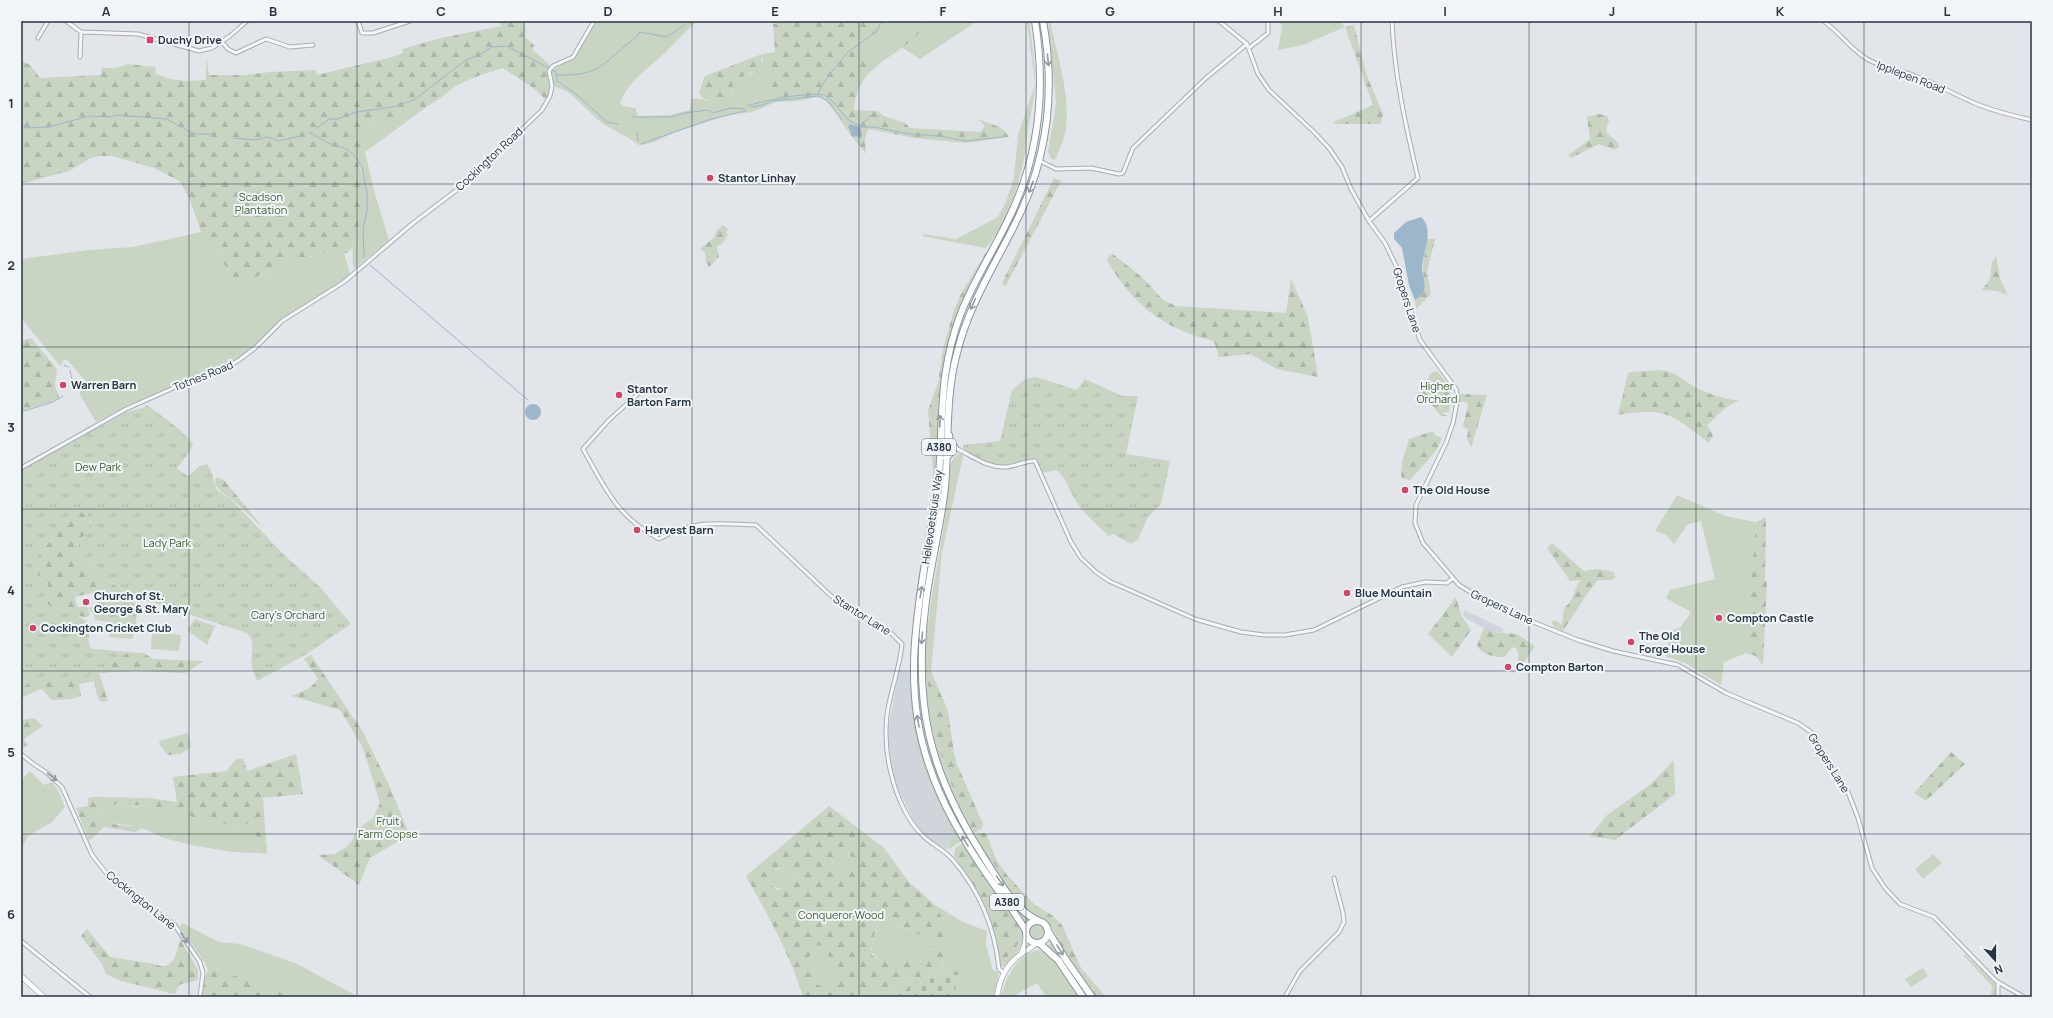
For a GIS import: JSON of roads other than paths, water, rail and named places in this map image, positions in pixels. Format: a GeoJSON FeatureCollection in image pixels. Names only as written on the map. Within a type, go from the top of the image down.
{"type":"FeatureCollection","features":[{"type":"Feature","properties":{"kind":"highway","name":"Hellevoetsluis Way"},"geometry":{"type":"LineString","coordinates":[[1026,932],[956,826],[934,781],[918,726],[914,692],[913,664],[915,629],[938,489],[941,398],[947,358],[956,326],[967,299],[1009,220],[1021,193],[1032,159],[1039,121],[1042,88],[1041,61],[1035,21]]}},
{"type":"Feature","properties":{"kind":"highway","name":"Hellevoetsluis Way"},"geometry":{"type":"LineString","coordinates":[[1039,921],[1031,918],[1020,909],[964,824],[942,780],[927,730],[922,687],[922,641],[926,598],[943,508],[947,424],[953,368],[963,331],[982,285],[1025,202],[1040,161],[1048,115],[1049,85],[1048,52],[1043,21]]}},
{"type":"Feature","properties":{"kind":"highway"},"geometry":{"type":"LineString","coordinates":[[946,458],[956,448],[950,442],[947,424]]}},
{"type":"Feature","properties":{"kind":"highway"},"geometry":{"type":"LineString","coordinates":[[1083,997],[1058,960],[1038,943],[1029,940],[1026,932],[1030,923],[1039,921],[1044,924],[1064,958],[1092,997]]}},
{"type":"Feature","properties":{"kind":"highway"},"geometry":{"type":"LineString","coordinates":[[1038,943],[1046,938],[1048,929]]}},
{"type":"Feature","properties":{"kind":"street"},"geometry":{"type":"LineString","coordinates":[[38,38],[48,21]]}},
{"type":"Feature","properties":{"kind":"street"},"geometry":{"type":"LineString","coordinates":[[66,21],[81,32],[138,34],[199,51],[212,48],[222,42],[246,21]]}},
{"type":"Feature","properties":{"kind":"street"},"geometry":{"type":"LineString","coordinates":[[358,21],[362,33],[373,34],[410,21]]}},
{"type":"Feature","properties":{"kind":"street","name":"Cockington Road"},"geometry":{"type":"LineString","coordinates":[[369,260],[412,224],[466,183],[542,110],[550,96],[552,86],[549,76],[551,67],[573,57],[594,21]]}},
{"type":"Feature","properties":{"kind":"street","name":"Gropers Lane"},"geometry":{"type":"LineString","coordinates":[[1219,21],[1247,44],[1258,74],[1269,90],[1329,148],[1342,167],[1351,189],[1369,221],[1385,243],[1398,270],[1420,340],[1456,389],[1458,397],[1446,443],[1416,505],[1415,523],[1420,538],[1466,591],[1494,606],[1593,645],[1678,664],[1726,693],[1798,723],[1811,732],[1848,792],[1858,818],[1872,868],[1885,888],[1900,904],[1934,917],[1998,983],[2024,997]]}},
{"type":"Feature","properties":{"kind":"street"},"geometry":{"type":"LineString","coordinates":[[1249,48],[1268,33],[1268,21]]}},
{"type":"Feature","properties":{"kind":"street"},"geometry":{"type":"LineString","coordinates":[[1369,221],[1418,178],[1409,139],[1393,51],[1392,21]]}},
{"type":"Feature","properties":{"kind":"street","name":"Ipplepen Road"},"geometry":{"type":"LineString","coordinates":[[1824,21],[1834,27],[1849,46],[1879,66],[1913,75],[2005,115],[2032,120]]}},
{"type":"Feature","properties":{"kind":"street"},"geometry":{"type":"LineString","coordinates":[[80,56],[81,32]]}},
{"type":"Feature","properties":{"kind":"street"},"geometry":{"type":"LineString","coordinates":[[222,42],[228,49],[236,53],[266,40],[290,47],[313,45]]}},
{"type":"Feature","properties":{"kind":"street"},"geometry":{"type":"LineString","coordinates":[[1040,161],[1056,169],[1091,168],[1119,174],[1124,173],[1133,148],[1206,78],[1247,44]]}},
{"type":"Feature","properties":{"kind":"street","name":"Totnes Road"},"geometry":{"type":"LineString","coordinates":[[21,468],[126,409],[187,382],[230,366],[255,348],[282,321],[344,282],[369,260]]}},
{"type":"Feature","properties":{"kind":"street","name":"Stantor Lane"},"geometry":{"type":"LineString","coordinates":[[639,393],[609,420],[582,449],[602,484],[624,514],[659,539],[676,531],[707,523],[756,525],[830,595],[860,616],[890,632],[902,644],[901,655],[887,715],[887,745],[891,773],[901,803],[919,831],[953,860],[976,893],[991,929],[999,970],[1004,973]]}},
{"type":"Feature","properties":{"kind":"street"},"geometry":{"type":"LineString","coordinates":[[956,448],[976,459],[996,466],[1012,467],[1030,461],[1035,462],[1071,542],[1081,558],[1096,572],[1109,581],[1194,619],[1241,632],[1264,635],[1285,635],[1314,630],[1402,587],[1426,582],[1447,583],[1454,578]]}},
{"type":"Feature","properties":{"kind":"street","name":"Cockington Lane"},"geometry":{"type":"LineString","coordinates":[[21,754],[47,773],[62,787],[92,855],[107,874],[134,896],[174,924],[200,962],[203,973],[200,997]]}},
{"type":"Feature","properties":{"kind":"street"},"geometry":{"type":"LineString","coordinates":[[1286,997],[1300,971],[1340,932],[1344,922],[1343,913],[1334,878]]}},
{"type":"Feature","properties":{"kind":"street"},"geometry":{"type":"LineString","coordinates":[[997,997],[1004,973],[1021,954],[1025,944],[1026,932]]}},
{"type":"Feature","properties":{"kind":"street"},"geometry":{"type":"LineString","coordinates":[[21,941],[90,997]]}},
{"type":"Feature","properties":{"kind":"street"},"geometry":{"type":"LineString","coordinates":[[1021,954],[1032,949],[1038,943]]}},
{"type":"Feature","properties":{"kind":"street"},"geometry":{"type":"LineString","coordinates":[[21,976],[44,997]]}},
{"type":"Feature","properties":{"kind":"street"},"geometry":{"type":"LineString","coordinates":[[1998,983],[1999,995],[2008,989]]}},
{"type":"Feature","properties":{"kind":"water"},"geometry":{"type":"Polygon","coordinates":[[[850,124],[860,127],[862,134],[861,138],[853,135],[848,127],[850,124]]]}},
{"type":"Feature","properties":{"kind":"water"},"geometry":{"type":"Polygon","coordinates":[[[1421,217],[1425,222],[1428,234],[1422,267],[1425,286],[1422,294],[1415,300],[1409,285],[1402,248],[1394,239],[1394,233],[1406,222],[1421,217]]]}},
{"type":"Feature","properties":{"kind":"water"},"geometry":{"type":"Polygon","coordinates":[[[533,404],[540,409],[541,412],[536,419],[533,420],[526,415],[525,412],[530,405],[533,404]]]}},
{"type":"Feature","properties":{"kind":"waterway"},"geometry":{"type":"LineString","coordinates":[[818,93],[826,79],[848,52],[876,32],[882,21]]}},
{"type":"Feature","properties":{"kind":"waterway"},"geometry":{"type":"LineString","coordinates":[[557,75],[579,74],[594,70],[608,61],[640,32],[667,37],[685,25]]}},
{"type":"Feature","properties":{"kind":"waterway"},"geometry":{"type":"LineString","coordinates":[[317,128],[329,119],[337,119],[356,112],[392,107],[414,100],[466,60],[481,54],[492,47],[507,46],[556,72],[557,81],[576,94],[607,122],[618,124]]}},
{"type":"Feature","properties":{"kind":"waterway"},"geometry":{"type":"LineString","coordinates":[[748,106],[763,101],[800,95],[821,95],[826,96],[831,100],[850,121],[861,126]]}},
{"type":"Feature","properties":{"kind":"waterway"},"geometry":{"type":"LineString","coordinates":[[751,107],[763,105],[772,101],[819,96],[829,102],[842,120]]}},
{"type":"Feature","properties":{"kind":"waterway"},"geometry":{"type":"LineString","coordinates":[[633,117],[671,117],[685,113],[707,110],[713,113],[730,108],[745,109]]}},
{"type":"Feature","properties":{"kind":"waterway"},"geometry":{"type":"LineString","coordinates":[[641,144],[711,119],[746,111]]}},
{"type":"Feature","properties":{"kind":"waterway"},"geometry":{"type":"LineString","coordinates":[[861,126],[870,116],[876,114]]}},
{"type":"Feature","properties":{"kind":"waterway"},"geometry":{"type":"LineString","coordinates":[[21,128],[49,127],[89,116],[109,117],[117,115],[167,119],[194,134],[214,134]]}},
{"type":"Feature","properties":{"kind":"waterway"},"geometry":{"type":"LineString","coordinates":[[860,127],[874,127],[909,134],[940,136],[966,141],[1002,137]]}},
{"type":"Feature","properties":{"kind":"waterway"},"geometry":{"type":"LineString","coordinates":[[309,132],[328,143],[347,149],[353,154],[362,167],[367,194],[367,211],[363,229],[364,257]]}},
{"type":"Feature","properties":{"kind":"waterway"},"geometry":{"type":"LineString","coordinates":[[637,132],[638,141]]}},
{"type":"Feature","properties":{"kind":"waterway"},"geometry":{"type":"LineString","coordinates":[[234,138],[255,140],[268,137],[279,141],[300,136]]}},
{"type":"Feature","properties":{"kind":"waterway"},"geometry":{"type":"LineString","coordinates":[[370,265],[528,400]]}},
{"type":"Feature","properties":{"kind":"waterway"},"geometry":{"type":"LineString","coordinates":[[64,364],[65,366],[69,367]]}},
{"type":"Feature","properties":{"kind":"waterway"},"geometry":{"type":"LineString","coordinates":[[70,370],[72,379],[77,382]]}},
{"type":"Feature","properties":{"kind":"waterway"},"geometry":{"type":"LineString","coordinates":[[21,412],[53,402],[63,396]]}},
{"type":"Feature","properties":{"kind":"place","name":"Duchy Drive"},"geometry":{"type":"Point","coordinates":[150,40]}},
{"type":"Feature","properties":{"kind":"place","name":"Stantor Linhay"},"geometry":{"type":"Point","coordinates":[710,178]}},
{"type":"Feature","properties":{"kind":"place","name":"Warren Barn"},"geometry":{"type":"Point","coordinates":[63,385]}},
{"type":"Feature","properties":{"kind":"place","name":"Stantor Barton Farm"},"geometry":{"type":"Point","coordinates":[619,395]}},
{"type":"Feature","properties":{"kind":"place","name":"The Old House"},"geometry":{"type":"Point","coordinates":[1405,490]}},
{"type":"Feature","properties":{"kind":"place","name":"Harvest Barn"},"geometry":{"type":"Point","coordinates":[637,530]}},
{"type":"Feature","properties":{"kind":"place","name":"Blue Mountain"},"geometry":{"type":"Point","coordinates":[1347,593]}},
{"type":"Feature","properties":{"kind":"place","name":"Church of St. George & St. Mary"},"geometry":{"type":"Point","coordinates":[86,602]}},
{"type":"Feature","properties":{"kind":"place","name":"Compton Castle"},"geometry":{"type":"Point","coordinates":[1719,618]}},
{"type":"Feature","properties":{"kind":"place","name":"Cockington Cricket Club"},"geometry":{"type":"Point","coordinates":[33,628]}},
{"type":"Feature","properties":{"kind":"place","name":"The Old Forge House"},"geometry":{"type":"Point","coordinates":[1631,642]}},
{"type":"Feature","properties":{"kind":"place","name":"Compton Barton"},"geometry":{"type":"Point","coordinates":[1508,667]}},
{"type":"Feature","properties":{"kind":"park label","name":"Scadson Plantation"},"geometry":{"type":"Point","coordinates":[261,203]}},
{"type":"Feature","properties":{"kind":"park label","name":"Higher Orchard"},"geometry":{"type":"Point","coordinates":[1437,392]}},
{"type":"Feature","properties":{"kind":"park label","name":"Dew Park"},"geometry":{"type":"Point","coordinates":[98,467]}},
{"type":"Feature","properties":{"kind":"park label","name":"Lady Park"},"geometry":{"type":"Point","coordinates":[167,543]}},
{"type":"Feature","properties":{"kind":"park label","name":"Cary's Orchard"},"geometry":{"type":"Point","coordinates":[288,615]}},
{"type":"Feature","properties":{"kind":"park label","name":"Fruit Farm Copse"},"geometry":{"type":"Point","coordinates":[388,827]}},
{"type":"Feature","properties":{"kind":"park label","name":"Conqueror Wood"},"geometry":{"type":"Point","coordinates":[841,915]}}]}
